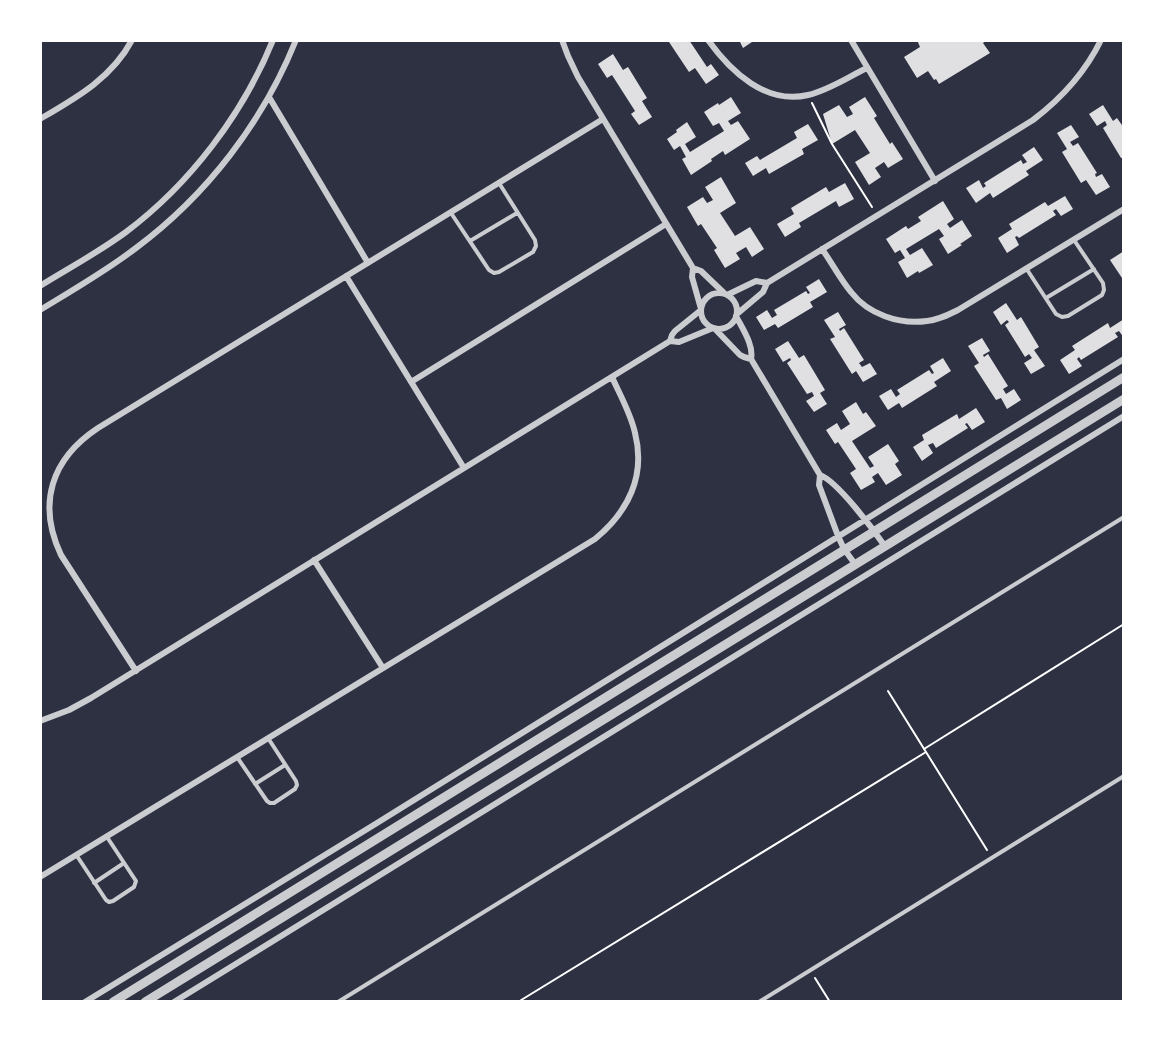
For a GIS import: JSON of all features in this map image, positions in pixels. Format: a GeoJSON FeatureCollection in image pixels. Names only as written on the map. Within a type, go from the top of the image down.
{"type":"FeatureCollection","features":[{"type":"Feature","properties":{"kind":"street"},"geometry":{"type":"LineString","coordinates":[[40,119],[82,95],[95,84],[119,60],[132,40]]}},
{"type":"Feature","properties":{"kind":"street"},"geometry":{"type":"LineString","coordinates":[[40,286],[126,231],[185,177],[202,158],[233,115],[273,40]]}},
{"type":"Feature","properties":{"kind":"street"},"geometry":{"type":"LineString","coordinates":[[40,310],[116,263],[143,243],[205,185],[226,160],[269,97],[296,40]]}},
{"type":"Feature","properties":{"kind":"street"},"geometry":{"type":"LineString","coordinates":[[562,40],[578,77],[693,268],[701,271],[731,297],[736,305],[737,315],[751,348],[751,359],[820,475],[830,480],[865,519],[884,545]]}},
{"type":"Feature","properties":{"kind":"street"},"geometry":{"type":"LineString","coordinates":[[708,40],[725,62],[747,81],[771,94],[798,97],[808,95],[819,92],[867,68]]}},
{"type":"Feature","properties":{"kind":"street"},"geometry":{"type":"LineString","coordinates":[[851,40],[935,180]]}},
{"type":"Feature","properties":{"kind":"street"},"geometry":{"type":"LineString","coordinates":[[670,341],[681,342],[714,328],[728,326],[763,292],[767,283],[1033,120],[1067,91],[1082,74],[1101,40]]}},
{"type":"Feature","properties":{"kind":"street"},"geometry":{"type":"LineString","coordinates":[[269,97],[368,263]]}},
{"type":"Feature","properties":{"kind":"street"},"geometry":{"type":"LineString","coordinates":[[136,670],[61,555],[51,528],[50,498],[58,471],[74,446],[86,436],[603,119]]}},
{"type":"Feature","properties":{"kind":"street"},"geometry":{"type":"LineString","coordinates":[[822,249],[852,293],[864,304],[893,319],[910,322],[926,321],[958,310],[1124,208]]}},
{"type":"Feature","properties":{"kind":"street"},"geometry":{"type":"LineString","coordinates":[[411,382],[666,224]]}},
{"type":"Feature","properties":{"kind":"street"},"geometry":{"type":"LineString","coordinates":[[693,268],[691,275],[703,319],[740,355],[751,359]]}},
{"type":"Feature","properties":{"kind":"street"},"geometry":{"type":"LineString","coordinates":[[346,276],[464,468]]}},
{"type":"Feature","properties":{"kind":"street"},"geometry":{"type":"LineString","coordinates":[[40,722],[69,710],[136,670],[670,341],[675,331],[701,310],[702,304],[709,296],[725,294],[756,281],[767,283]]}},
{"type":"Feature","properties":{"kind":"street"},"geometry":{"type":"LineString","coordinates":[[85,1002],[1124,359]]}},
{"type":"Feature","properties":{"kind":"street"},"geometry":{"type":"LineString","coordinates":[[40,877],[595,539],[608,528],[620,515],[629,500],[638,466],[635,432],[612,377]]}},
{"type":"Feature","properties":{"kind":"street"},"geometry":{"type":"LineString","coordinates":[[113,1002],[1124,377]]}},
{"type":"Feature","properties":{"kind":"street"},"geometry":{"type":"LineString","coordinates":[[145,1002],[1124,399]]}},
{"type":"Feature","properties":{"kind":"street"},"geometry":{"type":"LineString","coordinates":[[174,1002],[1124,416]]}},
{"type":"Feature","properties":{"kind":"street"},"geometry":{"type":"LineString","coordinates":[[820,475],[819,485],[837,536],[855,564]]}},
{"type":"Feature","properties":{"kind":"street"},"geometry":{"type":"LineString","coordinates":[[314,561],[382,668]]}},
{"type":"Feature","properties":{"kind":"lane"},"geometry":{"type":"LineString","coordinates":[[451,212],[489,270],[494,273],[533,252],[535,240],[499,182]]}},
{"type":"Feature","properties":{"kind":"lane"},"geometry":{"type":"LineString","coordinates":[[470,241],[518,213]]}},
{"type":"Feature","properties":{"kind":"lane"},"geometry":{"type":"LineString","coordinates":[[1026,268],[1056,314],[1062,317],[1068,316],[1102,295],[1104,286],[1074,239]]}},
{"type":"Feature","properties":{"kind":"lane"},"geometry":{"type":"LineString","coordinates":[[1046,298],[1094,269]]}},
{"type":"Feature","properties":{"kind":"lane"},"geometry":{"type":"LineString","coordinates":[[338,1002],[1124,518]]}},
{"type":"Feature","properties":{"kind":"lane"},"geometry":{"type":"LineString","coordinates":[[237,757],[267,801],[274,803],[296,787],[296,781],[268,738]]}},
{"type":"Feature","properties":{"kind":"lane"},"geometry":{"type":"LineString","coordinates":[[255,784],[285,765]]}},
{"type":"Feature","properties":{"kind":"lane"},"geometry":{"type":"LineString","coordinates":[[759,1002],[1124,776]]}},
{"type":"Feature","properties":{"kind":"lane"},"geometry":{"type":"LineString","coordinates":[[76,855],[106,900],[113,901],[136,884],[107,836]]}},
{"type":"Feature","properties":{"kind":"lane"},"geometry":{"type":"LineString","coordinates":[[94,883],[124,863]]}},
{"type":"Feature","properties":{"kind":"path"},"geometry":{"type":"LineString","coordinates":[[808,95],[832,144],[877,215]]}},
{"type":"Feature","properties":{"kind":"path"},"geometry":{"type":"LineString","coordinates":[[518,1002],[1124,624]]}},
{"type":"Feature","properties":{"kind":"path"},"geometry":{"type":"LineString","coordinates":[[888,691],[992,857]]}},
{"type":"Feature","properties":{"kind":"path"},"geometry":{"type":"LineString","coordinates":[[810,970],[830,1002]]}},
{"type":"Feature","properties":{"kind":"building"},"geometry":{"type":"Polygon","coordinates":[[[689,40],[707,67],[711,64],[719,75],[706,84],[695,68],[689,72],[669,42],[689,40]]]}},
{"type":"Feature","properties":{"kind":"building"},"geometry":{"type":"Polygon","coordinates":[[[739,40],[755,40],[743,48],[739,40]]]}},
{"type":"Feature","properties":{"kind":"building"},"geometry":{"type":"Polygon","coordinates":[[[917,40],[987,40],[983,43],[990,53],[939,84],[928,71],[917,78],[904,57],[920,47],[917,40]]]}},
{"type":"Feature","properties":{"kind":"building"},"geometry":{"type":"Polygon","coordinates":[[[613,54],[623,70],[628,67],[647,98],[642,101],[652,117],[639,125],[631,114],[635,111],[612,75],[607,78],[598,64],[613,54]]]}},
{"type":"Feature","properties":{"kind":"building"},"geometry":{"type":"Polygon","coordinates":[[[731,97],[741,113],[728,121],[731,125],[738,121],[750,139],[725,155],[723,151],[691,175],[682,159],[686,157],[680,146],[674,150],[667,139],[687,122],[696,137],[685,144],[690,152],[724,131],[719,123],[713,126],[704,112],[731,97]]]}},
{"type":"Feature","properties":{"kind":"building"},"geometry":{"type":"Polygon","coordinates":[[[865,97],[877,116],[874,118],[890,144],[892,142],[903,159],[888,168],[884,162],[875,168],[881,177],[869,185],[855,162],[870,153],[855,130],[832,144],[823,114],[839,105],[847,117],[853,114],[849,107],[865,97]]]}},
{"type":"Feature","properties":{"kind":"building"},"geometry":{"type":"Polygon","coordinates":[[[1103,105],[1113,121],[1117,118],[1124,128],[1124,157],[1121,158],[1103,128],[1107,125],[1105,121],[1097,126],[1089,114],[1103,105]]]}},
{"type":"Feature","properties":{"kind":"building"},"geometry":{"type":"Polygon","coordinates":[[[808,124],[818,140],[802,149],[804,154],[769,174],[766,168],[753,176],[745,163],[757,156],[760,160],[797,138],[794,132],[808,124]]]}},
{"type":"Feature","properties":{"kind":"building"},"geometry":{"type":"Polygon","coordinates":[[[1071,125],[1079,137],[1070,142],[1073,146],[1078,143],[1097,173],[1096,177],[1102,174],[1110,187],[1096,195],[1086,180],[1081,183],[1062,152],[1067,149],[1057,133],[1071,125]]]}},
{"type":"Feature","properties":{"kind":"building"},"geometry":{"type":"Polygon","coordinates":[[[1034,147],[1043,160],[1026,171],[1029,175],[993,198],[990,193],[976,203],[966,188],[979,180],[983,188],[986,186],[984,183],[1021,160],[1023,164],[1027,162],[1022,155],[1034,147]]]}},
{"type":"Feature","properties":{"kind":"building"},"geometry":{"type":"Polygon","coordinates":[[[721,177],[736,203],[720,213],[735,236],[750,227],[764,249],[752,257],[746,247],[736,253],[740,259],[725,268],[714,250],[717,248],[701,224],[698,226],[687,207],[703,197],[707,203],[713,200],[705,187],[721,177]]]}},
{"type":"Feature","properties":{"kind":"building"},"geometry":{"type":"Polygon","coordinates":[[[845,183],[854,199],[839,207],[836,201],[799,223],[801,227],[785,237],[777,224],[794,214],[791,208],[826,187],[829,192],[845,183]]]}},
{"type":"Feature","properties":{"kind":"building"},"geometry":{"type":"Polygon","coordinates":[[[1065,196],[1073,209],[1061,216],[1056,209],[1053,211],[1056,215],[1019,238],[1015,237],[1019,245],[1007,253],[998,238],[1012,229],[1009,224],[1045,202],[1048,206],[1065,196]]]}},
{"type":"Feature","properties":{"kind":"building"},"geometry":{"type":"Polygon","coordinates":[[[943,201],[954,219],[947,224],[950,228],[962,220],[972,236],[948,254],[939,239],[944,236],[939,229],[906,249],[910,255],[922,248],[933,265],[907,278],[898,262],[905,258],[900,250],[895,253],[886,239],[906,226],[908,229],[921,221],[918,217],[943,201]]]}},
{"type":"Feature","properties":{"kind":"building"},"geometry":{"type":"Polygon","coordinates":[[[1124,251],[1124,281],[1110,260],[1124,251]]]}},
{"type":"Feature","properties":{"kind":"building"},"geometry":{"type":"Polygon","coordinates":[[[819,279],[827,292],[810,302],[813,307],[778,328],[775,324],[764,330],[756,317],[767,310],[772,318],[777,315],[774,310],[806,291],[810,293],[806,287],[819,279]]]}},
{"type":"Feature","properties":{"kind":"building"},"geometry":{"type":"Polygon","coordinates":[[[1006,303],[1017,320],[1021,317],[1039,347],[1034,350],[1045,366],[1031,374],[1024,363],[1032,358],[1029,354],[1025,357],[1005,325],[1009,322],[1007,320],[1001,325],[993,312],[1006,303]]]}},
{"type":"Feature","properties":{"kind":"building"},"geometry":{"type":"Polygon","coordinates":[[[838,312],[846,325],[839,329],[840,331],[844,328],[864,360],[859,363],[862,367],[870,363],[877,374],[863,382],[856,371],[852,374],[830,339],[835,337],[824,320],[838,312]]]}},
{"type":"Feature","properties":{"kind":"building"},"geometry":{"type":"Polygon","coordinates":[[[1124,319],[1124,338],[1119,331],[1115,333],[1118,337],[1081,360],[1079,357],[1077,359],[1082,366],[1069,374],[1060,360],[1075,350],[1072,346],[1108,323],[1110,328],[1124,319]]]}},
{"type":"Feature","properties":{"kind":"building"},"geometry":{"type":"Polygon","coordinates":[[[982,338],[990,351],[983,355],[984,357],[988,354],[1008,386],[1003,389],[1006,394],[1014,389],[1021,400],[1007,409],[1001,398],[996,400],[974,366],[979,363],[968,346],[982,338]]]}},
{"type":"Feature","properties":{"kind":"building"},"geometry":{"type":"Polygon","coordinates":[[[788,341],[799,358],[804,355],[825,390],[820,393],[827,404],[814,412],[806,401],[814,396],[812,392],[807,394],[787,363],[791,360],[790,358],[783,362],[775,349],[788,341]]]}},
{"type":"Feature","properties":{"kind":"building"},"geometry":{"type":"Polygon","coordinates":[[[943,358],[951,371],[934,382],[937,386],[902,408],[899,403],[888,410],[879,396],[891,389],[896,397],[900,394],[897,390],[929,370],[932,374],[934,373],[930,366],[943,358]]]}},
{"type":"Feature","properties":{"kind":"building"},"geometry":{"type":"Polygon","coordinates":[[[856,402],[863,414],[866,412],[876,426],[852,441],[870,468],[874,466],[868,457],[888,444],[899,461],[895,464],[902,475],[886,485],[878,473],[872,477],[875,482],[861,490],[850,473],[856,469],[838,442],[835,444],[826,430],[837,423],[841,430],[850,424],[842,411],[856,402]]]}},
{"type":"Feature","properties":{"kind":"building"},"geometry":{"type":"Polygon","coordinates":[[[976,408],[985,422],[972,430],[967,423],[965,424],[968,428],[936,448],[933,443],[928,445],[933,453],[922,461],[913,447],[924,440],[922,435],[957,414],[959,419],[976,408]]]}}]}
